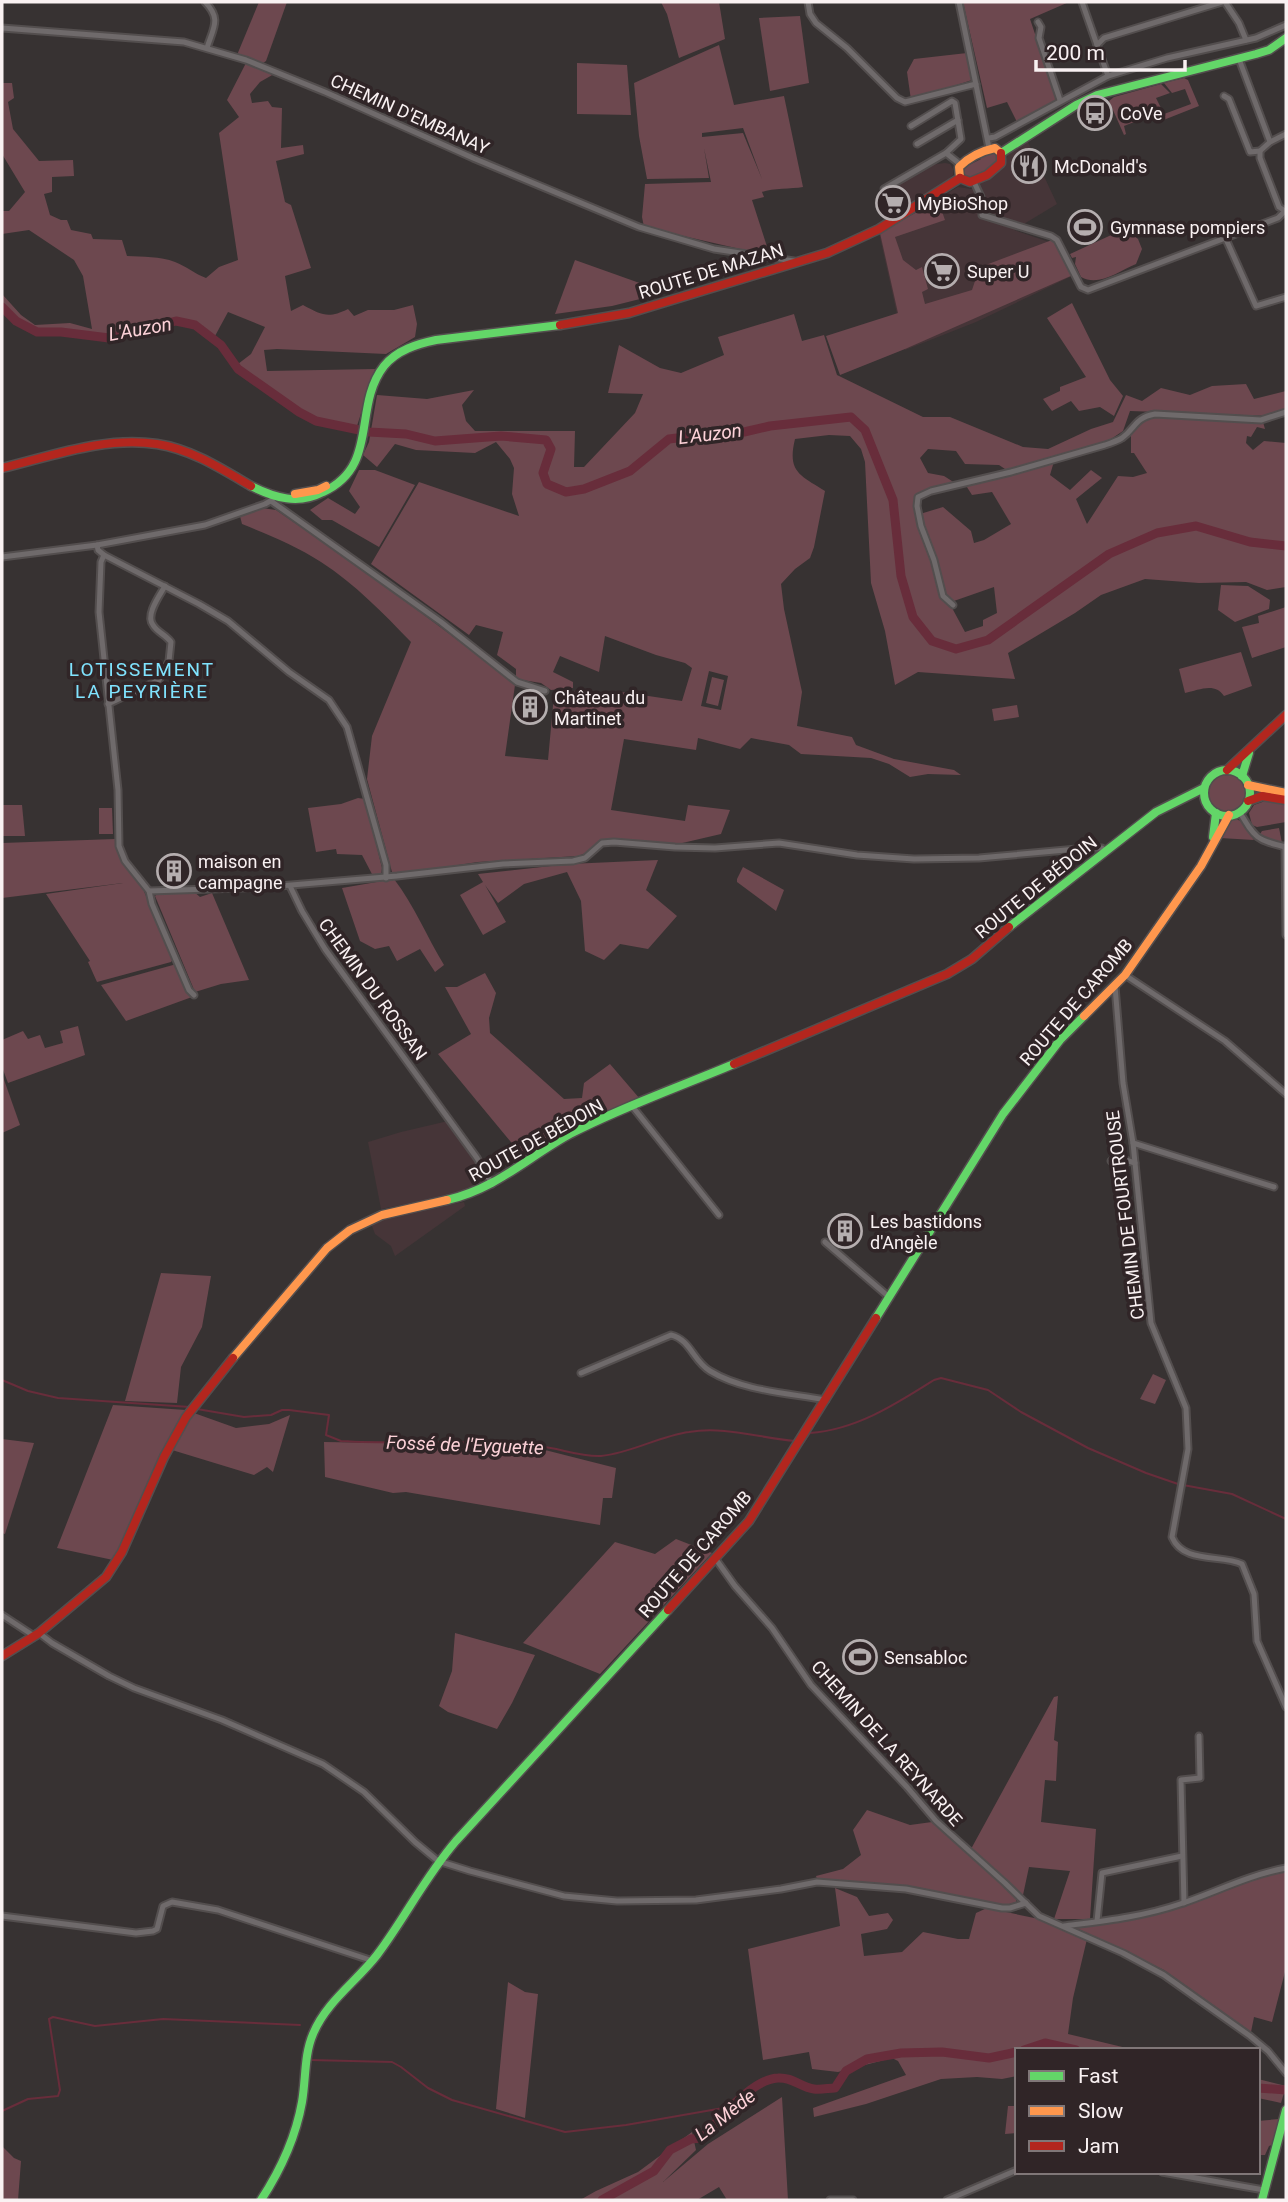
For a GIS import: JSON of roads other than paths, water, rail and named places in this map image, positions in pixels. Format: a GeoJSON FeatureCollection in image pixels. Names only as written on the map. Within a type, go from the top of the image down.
{"type":"FeatureCollection","features":[{"type":"Feature","properties":{"kind":"main road"},"geometry":{"type":"LineString","coordinates":[[1001,153],[1093,102],[1151,81],[1269,50],[1286,38]]}},
{"type":"Feature","properties":{"kind":"main road"},"geometry":{"type":"LineString","coordinates":[[989,143],[1001,153],[999,167],[974,182],[966,183],[960,178],[958,170],[961,165],[989,143]]}},
{"type":"Feature","properties":{"kind":"main road","name":"ROUTE DE MAZAN"},"geometry":{"type":"LineString","coordinates":[[2,468],[122,442],[158,444],[198,457],[272,497],[304,499],[328,491],[349,473],[357,462],[376,379],[391,359],[414,345],[619,315],[799,262],[846,246],[960,178]]}},
{"type":"Feature","properties":{"kind":"main road","name":"ROUTE DE MAZAN"},"geometry":{"type":"LineString","coordinates":[[272,497],[318,490],[346,470],[361,449]]}},
{"type":"Feature","properties":{"kind":"main road"},"geometry":{"type":"LineString","coordinates":[[1286,715],[1227,770],[1215,773],[1204,788],[1205,801],[1216,813],[1229,815],[1239,811],[1248,801],[1262,796],[1286,800]]}},
{"type":"Feature","properties":{"kind":"main road"},"geometry":{"type":"LineString","coordinates":[[1242,776],[1254,745]]}},
{"type":"Feature","properties":{"kind":"main road"},"geometry":{"type":"LineString","coordinates":[[1227,770],[1242,776],[1248,785],[1248,801]]}},
{"type":"Feature","properties":{"kind":"main road"},"geometry":{"type":"LineString","coordinates":[[1248,785],[1286,793]]}},
{"type":"Feature","properties":{"kind":"main road","name":"ROUTE DE BÉDOIN"},"geometry":{"type":"LineString","coordinates":[[2,1656],[37,1635],[106,1577],[122,1552],[164,1457],[192,1409],[319,1255],[338,1238],[366,1221],[394,1211],[470,1194],[492,1184],[569,1135],[956,970],[1156,811],[1204,788]]}},
{"type":"Feature","properties":{"kind":"main road"},"geometry":{"type":"LineString","coordinates":[[1174,802],[1188,799],[1205,801]]}},
{"type":"Feature","properties":{"kind":"main road"},"geometry":{"type":"LineString","coordinates":[[1209,850],[1216,825],[1216,813]]}},
{"type":"Feature","properties":{"kind":"main road","name":"ROUTE DE CAROMB"},"geometry":{"type":"LineString","coordinates":[[261,2200],[275,2179],[297,2120],[308,2050],[317,2023],[333,2001],[373,1961],[438,1861],[749,1521],[1015,1097],[1060,1040],[1125,975],[1177,902],[1229,815]]}},
{"type":"Feature","properties":{"kind":"main road"},"geometry":{"type":"LineString","coordinates":[[1262,2200],[1286,2110]]}},
{"type":"Feature","properties":{"kind":"street"},"geometry":{"type":"LineString","coordinates":[[205,2],[213,10],[215,24],[207,48]]}},
{"type":"Feature","properties":{"kind":"street"},"geometry":{"type":"LineString","coordinates":[[808,2],[810,14],[816,23],[847,48],[897,98],[905,102],[976,84]]}},
{"type":"Feature","properties":{"kind":"street"},"geometry":{"type":"LineString","coordinates":[[960,2],[989,143]]}},
{"type":"Feature","properties":{"kind":"street"},"geometry":{"type":"LineString","coordinates":[[1082,2],[1108,76]]}},
{"type":"Feature","properties":{"kind":"street"},"geometry":{"type":"LineString","coordinates":[[1097,45],[1104,38],[1224,2],[1239,23],[1246,40]]}},
{"type":"Feature","properties":{"kind":"street"},"geometry":{"type":"LineString","coordinates":[[1038,22],[1059,100]]}},
{"type":"Feature","properties":{"kind":"street"},"geometry":{"type":"LineString","coordinates":[[989,143],[1059,100],[1108,76],[1167,58],[1269,34],[1286,25]]}},
{"type":"Feature","properties":{"kind":"street","name":"CHEMIN D'EMBANAY"},"geometry":{"type":"LineString","coordinates":[[2,28],[138,37],[184,42],[207,48],[314,87],[473,158],[639,227],[695,244],[799,262]]}},
{"type":"Feature","properties":{"kind":"street"},"geometry":{"type":"LineString","coordinates":[[1239,59],[1270,142]]}},
{"type":"Feature","properties":{"kind":"street"},"geometry":{"type":"LineString","coordinates":[[1224,96],[1230,99],[1250,152],[1260,151],[1286,134]]}},
{"type":"Feature","properties":{"kind":"street"},"geometry":{"type":"LineString","coordinates":[[884,189],[946,153],[961,139],[955,103],[952,101],[911,126]]}},
{"type":"Feature","properties":{"kind":"street"},"geometry":{"type":"LineString","coordinates":[[918,144],[958,120]]}},
{"type":"Feature","properties":{"kind":"street"},"geometry":{"type":"LineString","coordinates":[[974,182],[981,197],[982,215],[1057,240],[1081,287],[1088,290],[1278,218],[1286,212],[1279,207],[1260,158],[1260,151]]}},
{"type":"Feature","properties":{"kind":"street"},"geometry":{"type":"LineString","coordinates":[[946,153],[961,165]]}},
{"type":"Feature","properties":{"kind":"street"},"geometry":{"type":"LineString","coordinates":[[1225,237],[1256,306],[1286,297]]}},
{"type":"Feature","properties":{"kind":"street"},"geometry":{"type":"LineString","coordinates":[[754,256],[765,272],[769,268],[765,257]]}},
{"type":"Feature","properties":{"kind":"street"},"geometry":{"type":"LineString","coordinates":[[953,605],[943,596],[934,560],[921,526],[918,497],[931,491],[1105,445],[1120,439],[1136,421],[1145,416],[1155,414],[1261,420],[1286,412]]}},
{"type":"Feature","properties":{"kind":"street"},"geometry":{"type":"LineString","coordinates":[[2,557],[97,545],[214,523],[265,505],[272,497],[517,682],[545,691]]}},
{"type":"Feature","properties":{"kind":"street"},"geometry":{"type":"LineString","coordinates":[[97,545],[104,555],[228,621],[289,672],[329,699],[347,727],[386,865],[386,877]]}},
{"type":"Feature","properties":{"kind":"street"},"geometry":{"type":"LineString","coordinates":[[104,555],[101,562],[99,612],[118,790],[118,835],[121,853],[124,861],[149,891],[152,904],[194,995]]}},
{"type":"Feature","properties":{"kind":"street"},"geometry":{"type":"LineString","coordinates":[[108,704],[159,680],[167,668],[171,642],[152,625],[151,620],[152,612],[165,586]]}},
{"type":"Feature","properties":{"kind":"street"},"geometry":{"type":"LineString","coordinates":[[1239,811],[1256,838],[1286,846],[1286,934]]}},
{"type":"Feature","properties":{"kind":"street"},"geometry":{"type":"LineString","coordinates":[[149,891],[290,886],[503,863],[573,861],[585,858],[602,843],[614,842],[682,848],[779,844],[857,855],[914,859],[979,858],[1088,848],[1102,848],[1106,851]]}},
{"type":"Feature","properties":{"kind":"street","name":"CHEMIN DU ROSSAN"},"geometry":{"type":"LineString","coordinates":[[290,886],[325,949],[477,1158],[492,1184]]}},
{"type":"Feature","properties":{"kind":"street"},"geometry":{"type":"LineString","coordinates":[[1125,975],[1225,1041],[1286,1094]]}},
{"type":"Feature","properties":{"kind":"street","name":"CHEMIN DE FOURTROUSE"},"geometry":{"type":"LineString","coordinates":[[1115,986],[1123,1083],[1133,1143],[1151,1323],[1186,1408],[1188,1449],[1172,1537],[1180,1548],[1190,1554],[1233,1560],[1242,1564],[1254,1594],[1257,1641],[1286,1707]]}},
{"type":"Feature","properties":{"kind":"street"},"geometry":{"type":"LineString","coordinates":[[632,1106],[719,1215]]}},
{"type":"Feature","properties":{"kind":"street"},"geometry":{"type":"LineString","coordinates":[[1133,1143],[1274,1187]]}},
{"type":"Feature","properties":{"kind":"street"},"geometry":{"type":"LineString","coordinates":[[1111,1161],[1116,1157],[1135,1163]]}},
{"type":"Feature","properties":{"kind":"street"},"geometry":{"type":"LineString","coordinates":[[825,1242],[889,1297]]}},
{"type":"Feature","properties":{"kind":"street"},"geometry":{"type":"LineString","coordinates":[[582,1373],[671,1335],[685,1342],[708,1370],[725,1378],[763,1389],[826,1400]]}},
{"type":"Feature","properties":{"kind":"street","name":"CHEMIN DE LA REYNARDE"},"geometry":{"type":"LineString","coordinates":[[715,1558],[735,1586],[772,1628],[811,1685],[936,1821],[1042,1918],[1164,1975],[1250,2036],[1268,2051],[1286,2073]]}},
{"type":"Feature","properties":{"kind":"street"},"geometry":{"type":"LineString","coordinates":[[2,1615],[134,1688],[222,1720],[323,1764],[364,1792],[438,1861],[548,1893],[617,1901],[693,1900],[817,1882],[906,1889],[1002,1908],[1026,1903]]}},
{"type":"Feature","properties":{"kind":"street"},"geometry":{"type":"LineString","coordinates":[[1184,1903],[1181,1780],[1200,1778],[1199,1736]]}},
{"type":"Feature","properties":{"kind":"street"},"geometry":{"type":"LineString","coordinates":[[1097,1922],[1101,1873],[1182,1856]]}},
{"type":"Feature","properties":{"kind":"street"},"geometry":{"type":"LineString","coordinates":[[1064,1926],[1132,1917],[1184,1903],[1247,1877],[1286,1868]]}},
{"type":"Feature","properties":{"kind":"street"},"geometry":{"type":"LineString","coordinates":[[2,1916],[136,1933],[157,1929],[163,1906],[172,1902],[218,1910],[373,1961]]}},
{"type":"Feature","properties":{"kind":"street"},"geometry":{"type":"LineString","coordinates":[[947,2200],[1015,2171]]}},
{"type":"Feature","properties":{"kind":"street"},"geometry":{"type":"LineString","coordinates":[[1173,2174],[1264,2190]]}},
{"type":"Feature","properties":{"kind":"street"},"geometry":{"type":"LineString","coordinates":[[830,2200],[853,2200]]}},
{"type":"Feature","properties":{"kind":"waterway","name":"L'Auzon"},"geometry":{"type":"LineString","coordinates":[[2,307],[16,321],[37,332],[109,338],[176,321],[195,325],[221,345],[238,369],[316,421],[435,441],[501,436],[546,440],[551,449],[543,473],[547,484],[566,492],[584,489],[630,471],[669,439],[851,417],[865,430],[893,500],[901,576],[913,617],[932,641],[956,649],[988,640],[1109,554],[1157,533],[1196,526],[1250,542],[1286,546]]}},
{"type":"Feature","properties":{"kind":"waterway","name":"Fossé de l'Eyguette"},"geometry":{"type":"LineString","coordinates":[[803,1443],[810,1433],[827,1431],[859,1421],[941,1378],[988,1390],[1021,1412],[1088,1448],[1178,1484]]}},
{"type":"Feature","properties":{"kind":"waterway","name":"Fossé de l'Eyguette"},"geometry":{"type":"LineString","coordinates":[[2,1380],[28,1391],[58,1398],[190,1407]]}},
{"type":"Feature","properties":{"kind":"waterway","name":"Fossé de l'Eyguette"},"geometry":{"type":"LineString","coordinates":[[197,1409],[244,1417],[271,1415],[282,1410],[329,1415],[326,1435],[341,1441],[514,1444],[593,1456],[624,1452],[678,1434],[715,1430],[795,1441]]}},
{"type":"Feature","properties":{"kind":"waterway","name":"Fossé de l'Eyguette"},"geometry":{"type":"LineString","coordinates":[[1183,1485],[1232,1494],[1286,1519]]}},
{"type":"Feature","properties":{"kind":"waterway"},"geometry":{"type":"LineString","coordinates":[[2,2111],[28,2099],[58,2096],[60,2090],[49,2019],[53,2017],[95,2026],[163,2019],[300,2025]]}},
{"type":"Feature","properties":{"kind":"waterway","name":"La Mède"},"geometry":{"type":"LineString","coordinates":[[1030,2048],[1045,2043],[1067,2048]]}},
{"type":"Feature","properties":{"kind":"waterway","name":"La Mède"},"geometry":{"type":"LineString","coordinates":[[602,2200],[654,2171],[670,2150],[691,2139],[702,2138],[747,2093],[768,2080],[783,2078],[814,2089],[835,2088],[846,2071],[867,2059],[901,2053],[942,2052],[989,2058],[1015,2052]]}},
{"type":"Feature","properties":{"kind":"waterway"},"geometry":{"type":"LineString","coordinates":[[310,2060],[392,2062],[428,2088],[452,2100],[565,2132],[626,2125],[729,2107]]}},
{"type":"Feature","properties":{"kind":"waterway","name":"La Mède"},"geometry":{"type":"LineString","coordinates":[[1260,2088],[1286,2090]]}},
{"type":"Feature","properties":{"kind":"place","name":"CoVe"},"geometry":{"type":"Point","coordinates":[1095,113]}},
{"type":"Feature","properties":{"kind":"place","name":"McDonald's"},"geometry":{"type":"Point","coordinates":[1029,166]}},
{"type":"Feature","properties":{"kind":"place","name":"MyBioShop"},"geometry":{"type":"Point","coordinates":[893,203]}},
{"type":"Feature","properties":{"kind":"place","name":"Gymnase pompiers"},"geometry":{"type":"Point","coordinates":[1085,227]}},
{"type":"Feature","properties":{"kind":"place","name":"Super U"},"geometry":{"type":"Point","coordinates":[942,271]}},
{"type":"Feature","properties":{"kind":"place","name":"Château du Martinet"},"geometry":{"type":"Point","coordinates":[530,707]}},
{"type":"Feature","properties":{"kind":"place","name":"maison en campagne"},"geometry":{"type":"Point","coordinates":[174,871]}},
{"type":"Feature","properties":{"kind":"place","name":"Les bastidons d'Angèle"},"geometry":{"type":"Point","coordinates":[845,1231]}},
{"type":"Feature","properties":{"kind":"place","name":"Sensabloc"},"geometry":{"type":"Point","coordinates":[860,1657]}},
{"type":"Feature","properties":{"kind":"district","name":"LOTISSEMENT LA PEYRIÈRE"},"geometry":{"type":"Point","coordinates":[142,680]}}]}
